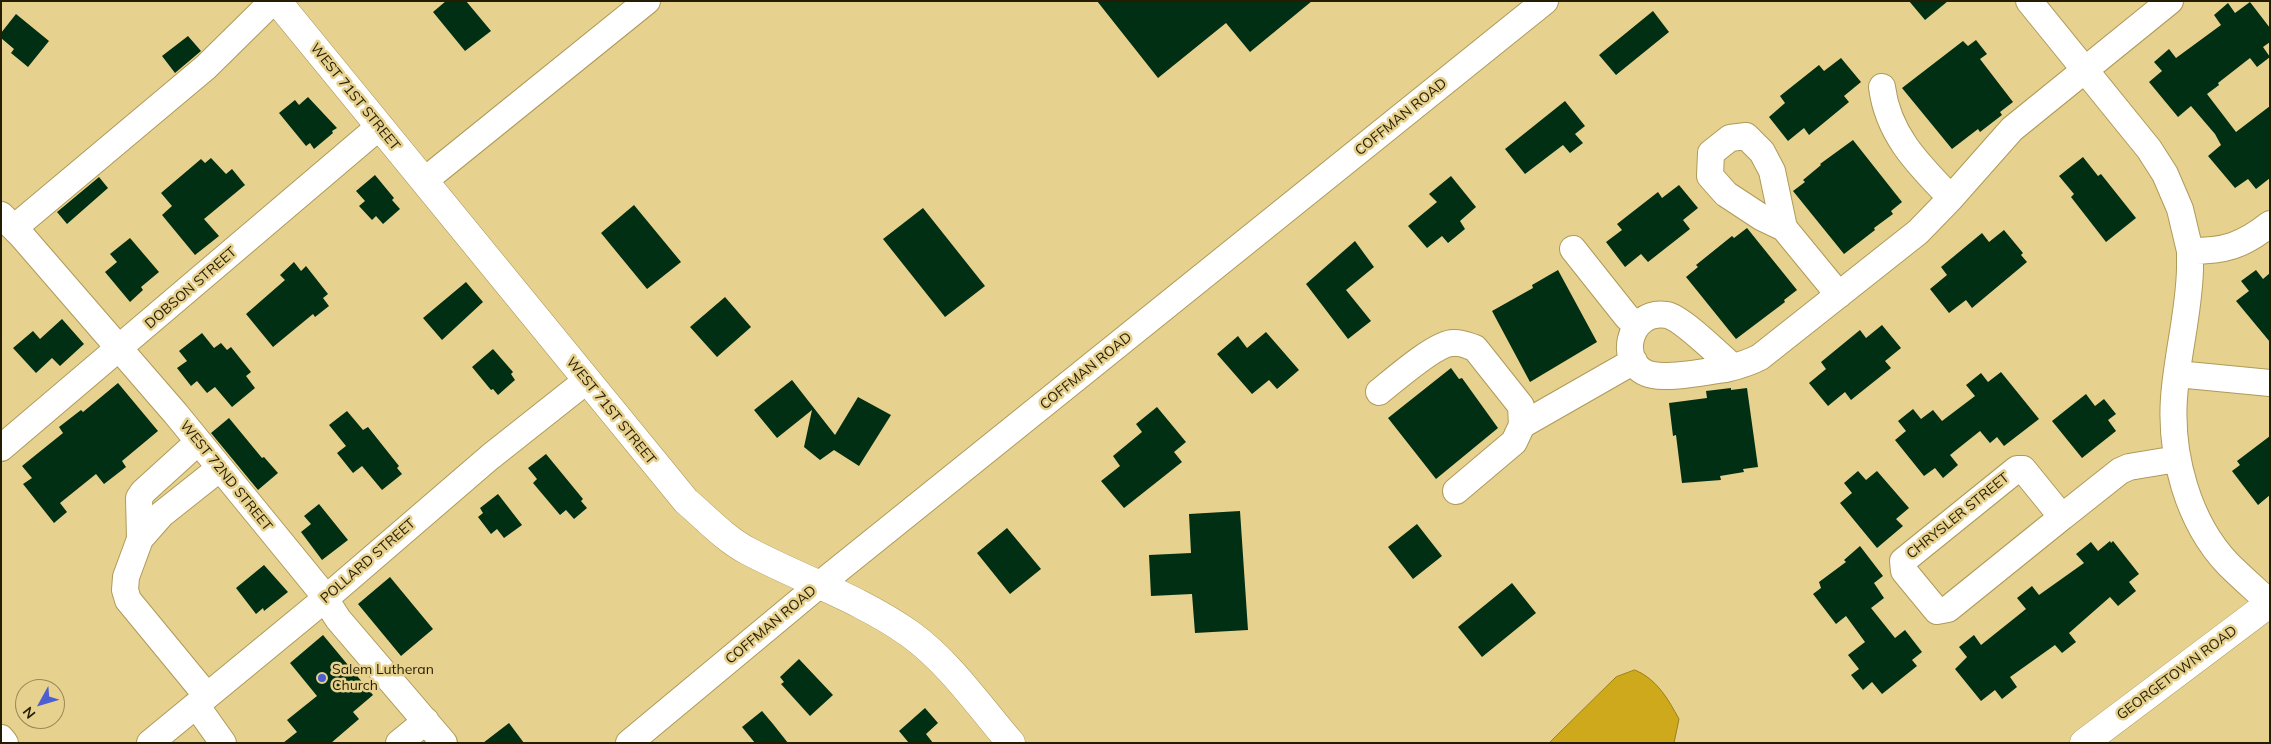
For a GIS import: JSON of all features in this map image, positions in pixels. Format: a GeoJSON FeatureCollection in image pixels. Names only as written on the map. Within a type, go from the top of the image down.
{"type":"FeatureCollection","features":[{"type":"Feature","properties":{"kind":"main road","name":"WEST 71ST STREET"},"geometry":{"type":"LineString","coordinates":[[275,1],[380,126],[673,487],[715,528],[748,550],[877,614],[912,636],[967,691],[1011,743]]}},
{"type":"Feature","properties":{"kind":"main road","name":"GEORGETOWN ROAD"},"geometry":{"type":"LineString","coordinates":[[2084,743],[2270,603]]}},
{"type":"Feature","properties":{"kind":"street"},"geometry":{"type":"LineString","coordinates":[[7,222],[206,67],[275,1]]}},
{"type":"Feature","properties":{"kind":"street"},"geometry":{"type":"LineString","coordinates":[[424,182],[647,1]]}},
{"type":"Feature","properties":{"kind":"street","name":"COFFMAN ROAD"},"geometry":{"type":"LineString","coordinates":[[629,743],[819,585],[1545,1]]}},
{"type":"Feature","properties":{"kind":"street"},"geometry":{"type":"LineString","coordinates":[[2029,1],[2149,150],[2165,174],[2180,209],[2190,251],[2189,288],[2173,417],[2176,459],[2192,509],[2213,544],[2228,563],[2270,603]]}},
{"type":"Feature","properties":{"kind":"street"},"geometry":{"type":"LineString","coordinates":[[1733,367],[1682,323],[1670,316],[1655,315],[1646,319],[1637,325],[1630,341],[1630,351],[1639,368],[1655,376],[1733,367],[1747,363],[1764,354],[1918,232],[2012,129],[2170,1]]}},
{"type":"Feature","properties":{"kind":"street"},"geometry":{"type":"LineString","coordinates":[[1882,87],[1891,123],[1902,145],[1920,167],[1951,198]]}},
{"type":"Feature","properties":{"kind":"street","name":"DOBSON STREET"},"geometry":{"type":"LineString","coordinates":[[1,448],[119,350],[380,126]]}},
{"type":"Feature","properties":{"kind":"street","name":"WEST 72ND STREET"},"geometry":{"type":"LineString","coordinates":[[7,222],[220,468],[319,589],[338,619],[444,743]]}},
{"type":"Feature","properties":{"kind":"street"},"geometry":{"type":"LineString","coordinates":[[2190,251],[2211,251],[2236,246],[2253,237],[2270,224]]}},
{"type":"Feature","properties":{"kind":"street"},"geometry":{"type":"LineString","coordinates":[[1784,228],[1839,295]]}},
{"type":"Feature","properties":{"kind":"street"},"geometry":{"type":"LineString","coordinates":[[1573,249],[1626,317],[1637,325]]}},
{"type":"Feature","properties":{"kind":"street"},"geometry":{"type":"LineString","coordinates":[[1379,392],[1435,349],[1452,342],[1475,348],[1514,395],[1521,406],[1522,425],[1514,442],[1456,491]]}},
{"type":"Feature","properties":{"kind":"street"},"geometry":{"type":"LineString","coordinates":[[1522,425],[1634,361]]}},
{"type":"Feature","properties":{"kind":"street"},"geometry":{"type":"LineString","coordinates":[[2177,374],[2270,383]]}},
{"type":"Feature","properties":{"kind":"street","name":"POLLARD STREET"},"geometry":{"type":"LineString","coordinates":[[150,743],[324,599],[490,456],[586,381]]}},
{"type":"Feature","properties":{"kind":"street"},"geometry":{"type":"LineString","coordinates":[[140,539],[139,498],[143,492],[198,442]]}},
{"type":"Feature","properties":{"kind":"street","name":"CHRYSLER STREET"},"geometry":{"type":"LineString","coordinates":[[2062,517],[2022,469],[2017,469],[1905,558],[1902,565],[1937,611],[1943,612],[2120,471],[2129,467],[2176,459]]}},
{"type":"Feature","properties":{"kind":"street"},"geometry":{"type":"LineString","coordinates":[[220,468],[162,514],[140,539],[126,577],[125,590],[128,600],[201,701],[223,743]]}},
{"type":"Feature","properties":{"kind":"street"},"geometry":{"type":"LineString","coordinates":[[399,743],[426,721]]}},
{"type":"Feature","properties":{"kind":"street"},"geometry":{"type":"LineString","coordinates":[[1,738],[5,743]]}},
{"type":"Feature","properties":{"kind":"shaded area"},"geometry":{"type":"Polygon","coordinates":[[[1635,670],[1656,684],[1679,719],[1674,743],[1549,743],[1616,677],[1635,670]]]}},
{"type":"Feature","properties":{"kind":"building"},"geometry":{"type":"Polygon","coordinates":[[[446,1],[466,1],[491,31],[465,51],[433,12],[446,1]]]}},
{"type":"Feature","properties":{"kind":"building"},"geometry":{"type":"Polygon","coordinates":[[[1097,1],[1312,1],[1250,52],[1226,23],[1158,78],[1097,1]]]}},
{"type":"Feature","properties":{"kind":"building"},"geometry":{"type":"Polygon","coordinates":[[[1909,1],[1948,1],[1925,20],[1909,1]]]}},
{"type":"Feature","properties":{"kind":"building"},"geometry":{"type":"Polygon","coordinates":[[[2250,2],[2270,28],[2270,42],[2263,47],[2270,57],[2257,67],[2250,58],[2207,94],[2236,132],[2270,106],[2270,178],[2256,189],[2248,179],[2235,188],[2208,156],[2221,145],[2215,134],[2191,106],[2178,117],[2149,82],[2162,71],[2154,62],[2169,49],[2176,58],[2221,25],[2214,15],[2228,3],[2235,13],[2250,2]]]}},
{"type":"Feature","properties":{"kind":"building"},"geometry":{"type":"Polygon","coordinates":[[[1653,11],[1669,32],[1616,75],[1599,55],[1653,11]]]}},
{"type":"Feature","properties":{"kind":"building"},"geometry":{"type":"Polygon","coordinates":[[[16,14],[49,41],[28,67],[11,53],[14,49],[1,38],[1,33],[16,14]]]}},
{"type":"Feature","properties":{"kind":"building"},"geometry":{"type":"Polygon","coordinates":[[[188,36],[201,51],[175,73],[162,56],[188,36]]]}},
{"type":"Feature","properties":{"kind":"building"},"geometry":{"type":"Polygon","coordinates":[[[1976,40],[1987,54],[1980,59],[2013,102],[2000,112],[2002,115],[1980,132],[1978,129],[1952,149],[1902,88],[1963,41],[1968,46],[1976,40]]]}},
{"type":"Feature","properties":{"kind":"building"},"geometry":{"type":"Polygon","coordinates":[[[1841,58],[1861,82],[1844,96],[1849,102],[1809,135],[1804,128],[1788,141],[1769,117],[1785,103],[1780,96],[1819,65],[1824,71],[1841,58]]]}},
{"type":"Feature","properties":{"kind":"building"},"geometry":{"type":"Polygon","coordinates":[[[308,97],[337,128],[314,149],[310,143],[306,146],[279,113],[295,100],[299,105],[308,97]]]}},
{"type":"Feature","properties":{"kind":"building"},"geometry":{"type":"Polygon","coordinates":[[[1565,101],[1585,126],[1575,134],[1583,143],[1570,153],[1563,145],[1525,174],[1505,149],[1565,101]]]}},
{"type":"Feature","properties":{"kind":"building"},"geometry":{"type":"Polygon","coordinates":[[[1853,140],[1902,202],[1891,211],[1893,214],[1844,254],[1793,191],[1805,182],[1803,180],[1820,164],[1853,140]]]}},
{"type":"Feature","properties":{"kind":"building"},"geometry":{"type":"Polygon","coordinates":[[[2083,157],[2098,176],[2101,174],[2136,218],[2106,242],[2071,197],[2074,194],[2059,176],[2083,157]]]}},
{"type":"Feature","properties":{"kind":"building"},"geometry":{"type":"Polygon","coordinates":[[[211,158],[226,174],[232,169],[245,185],[204,219],[219,236],[195,255],[162,215],[172,206],[161,193],[201,159],[205,163],[211,158]]]}},
{"type":"Feature","properties":{"kind":"building"},"geometry":{"type":"Polygon","coordinates":[[[375,175],[394,198],[392,200],[400,209],[383,224],[376,216],[372,220],[359,206],[365,201],[356,191],[375,175]]]}},
{"type":"Feature","properties":{"kind":"building"},"geometry":{"type":"Polygon","coordinates":[[[1451,176],[1476,207],[1460,221],[1465,229],[1448,243],[1442,236],[1427,248],[1408,226],[1437,202],[1429,194],[1451,176]]]}},
{"type":"Feature","properties":{"kind":"building"},"geometry":{"type":"Polygon","coordinates":[[[99,177],[108,188],[67,224],[57,212],[99,177]]]}},
{"type":"Feature","properties":{"kind":"building"},"geometry":{"type":"Polygon","coordinates":[[[1679,185],[1698,208],[1683,220],[1690,229],[1648,262],[1641,254],[1625,267],[1606,242],[1622,230],[1617,224],[1658,192],[1662,198],[1679,185]]]}},
{"type":"Feature","properties":{"kind":"building"},"geometry":{"type":"Polygon","coordinates":[[[634,205],[681,262],[647,289],[601,233],[634,205]]]}},
{"type":"Feature","properties":{"kind":"building"},"geometry":{"type":"Polygon","coordinates":[[[923,208],[985,286],[945,317],[883,239],[923,208]]]}},
{"type":"Feature","properties":{"kind":"building"},"geometry":{"type":"Polygon","coordinates":[[[1747,228],[1797,290],[1784,300],[1785,302],[1736,339],[1686,277],[1698,267],[1696,265],[1732,236],[1734,238],[1747,228]]]}},
{"type":"Feature","properties":{"kind":"building"},"geometry":{"type":"Polygon","coordinates":[[[2004,230],[2023,253],[2021,255],[2027,262],[1972,308],[1966,300],[1949,313],[1930,289],[1947,275],[1941,267],[1982,233],[1989,242],[2004,230]]]}},
{"type":"Feature","properties":{"kind":"building"},"geometry":{"type":"Polygon","coordinates":[[[130,238],[159,272],[141,287],[143,290],[130,302],[105,272],[117,262],[110,254],[130,238]]]}},
{"type":"Feature","properties":{"kind":"building"},"geometry":{"type":"Polygon","coordinates":[[[1355,241],[1374,267],[1346,290],[1371,321],[1348,339],[1306,284],[1355,241]]]}},
{"type":"Feature","properties":{"kind":"building"},"geometry":{"type":"Polygon","coordinates":[[[294,262],[301,271],[306,266],[328,294],[323,298],[329,306],[315,317],[313,314],[273,347],[246,314],[285,280],[280,275],[294,262]]]}},
{"type":"Feature","properties":{"kind":"building"},"geometry":{"type":"Polygon","coordinates":[[[1558,270],[1597,342],[1530,382],[1492,311],[1533,288],[1532,285],[1558,270]]]}},
{"type":"Feature","properties":{"kind":"building"},"geometry":{"type":"Polygon","coordinates":[[[2256,270],[2263,279],[2270,273],[2270,342],[2236,301],[2249,291],[2241,281],[2256,270]]]}},
{"type":"Feature","properties":{"kind":"building"},"geometry":{"type":"Polygon","coordinates":[[[466,282],[483,302],[442,340],[423,318],[466,282]]]}},
{"type":"Feature","properties":{"kind":"building"},"geometry":{"type":"Polygon","coordinates":[[[725,297],[751,327],[717,357],[690,327],[725,297]]]}},
{"type":"Feature","properties":{"kind":"building"},"geometry":{"type":"Polygon","coordinates":[[[62,319],[84,344],[60,366],[52,358],[36,373],[13,348],[33,331],[40,339],[62,319]]]}},
{"type":"Feature","properties":{"kind":"building"},"geometry":{"type":"Polygon","coordinates":[[[1882,325],[1901,348],[1885,361],[1891,368],[1851,400],[1845,392],[1828,406],[1809,383],[1826,369],[1821,362],[1860,330],[1866,338],[1882,325]]]}},
{"type":"Feature","properties":{"kind":"building"},"geometry":{"type":"Polygon","coordinates":[[[1266,332],[1299,370],[1277,389],[1269,380],[1252,394],[1217,354],[1238,336],[1247,348],[1266,332]]]}},
{"type":"Feature","properties":{"kind":"building"},"geometry":{"type":"Polygon","coordinates":[[[202,333],[214,348],[221,343],[227,350],[231,347],[251,372],[246,376],[255,388],[232,407],[215,387],[207,393],[197,381],[191,386],[177,368],[187,361],[179,351],[202,333]]]}},
{"type":"Feature","properties":{"kind":"building"},"geometry":{"type":"Polygon","coordinates":[[[493,349],[513,372],[511,374],[515,380],[498,395],[493,389],[491,390],[472,367],[493,349]]]}},
{"type":"Feature","properties":{"kind":"building"},"geometry":{"type":"Polygon","coordinates":[[[1451,368],[1459,379],[1462,378],[1498,428],[1436,479],[1388,418],[1451,368]]]}},
{"type":"Feature","properties":{"kind":"building"},"geometry":{"type":"Polygon","coordinates":[[[2001,372],[2039,419],[2004,446],[1997,437],[1990,443],[1980,431],[1950,455],[1958,465],[1943,478],[1935,468],[1924,476],[1895,440],[1906,431],[1898,421],[1913,409],[1921,419],[1933,410],[1942,421],[1975,396],[1966,385],[1981,373],[1988,382],[2001,372]]]}},
{"type":"Feature","properties":{"kind":"building"},"geometry":{"type":"Polygon","coordinates":[[[792,380],[835,435],[858,397],[891,415],[859,466],[834,450],[820,460],[804,447],[812,410],[777,438],[754,410],[792,380]]]}},
{"type":"Feature","properties":{"kind":"building"},"geometry":{"type":"Polygon","coordinates":[[[118,383],[158,431],[122,461],[126,467],[104,484],[96,474],[60,503],[67,512],[54,523],[23,484],[32,478],[22,466],[63,433],[59,427],[81,410],[83,412],[118,383]]]}},
{"type":"Feature","properties":{"kind":"building"},"geometry":{"type":"Polygon","coordinates":[[[1731,388],[1731,390],[1747,388],[1758,467],[1743,469],[1744,472],[1720,476],[1721,480],[1682,483],[1676,435],[1673,436],[1669,403],[1707,398],[1706,391],[1731,388]]]}},
{"type":"Feature","properties":{"kind":"building"},"geometry":{"type":"Polygon","coordinates":[[[2086,394],[2095,406],[2104,399],[2116,414],[2108,420],[2116,431],[2082,458],[2052,421],[2086,394]]]}},
{"type":"Feature","properties":{"kind":"building"},"geometry":{"type":"Polygon","coordinates":[[[1157,407],[1186,442],[1174,452],[1182,462],[1124,508],[1101,481],[1120,466],[1113,456],[1142,432],[1136,424],[1157,407]]]}},
{"type":"Feature","properties":{"kind":"building"},"geometry":{"type":"Polygon","coordinates":[[[347,411],[363,430],[368,427],[399,466],[397,468],[402,474],[382,490],[362,466],[353,473],[337,453],[346,446],[329,425],[347,411]]]}},
{"type":"Feature","properties":{"kind":"building"},"geometry":{"type":"Polygon","coordinates":[[[229,418],[262,458],[264,457],[278,473],[258,490],[211,433],[229,418]]]}},
{"type":"Feature","properties":{"kind":"building"},"geometry":{"type":"Polygon","coordinates":[[[2270,436],[2270,495],[2258,505],[2232,471],[2240,465],[2237,461],[2270,436]]]}},
{"type":"Feature","properties":{"kind":"building"},"geometry":{"type":"Polygon","coordinates":[[[546,454],[583,499],[581,501],[587,508],[574,519],[566,510],[560,515],[533,483],[537,479],[528,468],[546,454]]]}},
{"type":"Feature","properties":{"kind":"building"},"geometry":{"type":"Polygon","coordinates":[[[1858,471],[1866,480],[1877,471],[1909,508],[1896,519],[1903,526],[1877,548],[1840,503],[1852,493],[1844,483],[1858,471]]]}},
{"type":"Feature","properties":{"kind":"building"},"geometry":{"type":"Polygon","coordinates":[[[498,494],[522,525],[504,538],[497,529],[491,534],[478,517],[483,513],[480,508],[498,494]]]}},
{"type":"Feature","properties":{"kind":"building"},"geometry":{"type":"Polygon","coordinates":[[[319,504],[348,540],[322,560],[301,532],[311,524],[304,516],[319,504]]]}},
{"type":"Feature","properties":{"kind":"building"},"geometry":{"type":"Polygon","coordinates":[[[1240,511],[1248,630],[1195,633],[1192,594],[1151,596],[1149,555],[1191,553],[1189,514],[1240,511]]]}},
{"type":"Feature","properties":{"kind":"building"},"geometry":{"type":"Polygon","coordinates":[[[1417,524],[1442,556],[1413,579],[1388,547],[1417,524]]]}},
{"type":"Feature","properties":{"kind":"building"},"geometry":{"type":"Polygon","coordinates":[[[1007,528],[1041,569],[1010,594],[977,553],[1007,528]]]}},
{"type":"Feature","properties":{"kind":"building"},"geometry":{"type":"Polygon","coordinates":[[[2110,541],[2111,543],[2113,541],[2139,574],[2129,582],[2136,591],[2118,606],[2110,597],[2069,633],[2076,642],[2062,653],[2055,645],[2010,677],[2017,687],[2002,699],[1995,690],[1981,701],[1955,669],[1967,657],[1959,647],[1974,635],[1981,645],[2026,609],[2017,598],[2032,586],[2039,595],[2084,563],[2076,554],[2091,542],[2098,551],[2110,541]]]}},
{"type":"Feature","properties":{"kind":"building"},"geometry":{"type":"Polygon","coordinates":[[[1860,546],[1883,576],[1874,583],[1884,598],[1871,608],[1895,638],[1905,630],[1922,652],[1912,660],[1917,666],[1882,694],[1872,682],[1863,690],[1851,675],[1859,669],[1848,655],[1865,642],[1846,616],[1836,624],[1813,594],[1821,588],[1819,582],[1846,562],[1844,560],[1860,546]]]}},
{"type":"Feature","properties":{"kind":"building"},"geometry":{"type":"Polygon","coordinates":[[[264,565],[288,592],[264,611],[263,608],[256,614],[236,588],[264,565]]]}},
{"type":"Feature","properties":{"kind":"building"},"geometry":{"type":"Polygon","coordinates":[[[390,577],[433,629],[401,656],[358,604],[390,577]]]}},
{"type":"Feature","properties":{"kind":"building"},"geometry":{"type":"Polygon","coordinates":[[[1512,583],[1536,613],[1482,657],[1458,627],[1512,583]]]}},
{"type":"Feature","properties":{"kind":"building"},"geometry":{"type":"Polygon","coordinates":[[[323,635],[373,695],[353,712],[359,719],[331,743],[283,743],[297,732],[287,720],[317,696],[290,663],[323,635]]]}},
{"type":"Feature","properties":{"kind":"building"},"geometry":{"type":"Polygon","coordinates":[[[799,659],[833,695],[810,716],[781,684],[784,682],[780,677],[799,659]]]}},
{"type":"Feature","properties":{"kind":"building"},"geometry":{"type":"Polygon","coordinates":[[[925,708],[938,723],[926,734],[933,743],[909,743],[899,731],[925,708]]]}},
{"type":"Feature","properties":{"kind":"building"},"geometry":{"type":"Polygon","coordinates":[[[762,711],[788,743],[755,743],[742,727],[762,711]]]}},
{"type":"Feature","properties":{"kind":"building"},"geometry":{"type":"Polygon","coordinates":[[[509,723],[524,743],[483,743],[509,723]]]}},
{"type":"Feature","properties":{"kind":"place","name":"Salem Lutheran Church"},"geometry":{"type":"Point","coordinates":[322,678]}}]}
